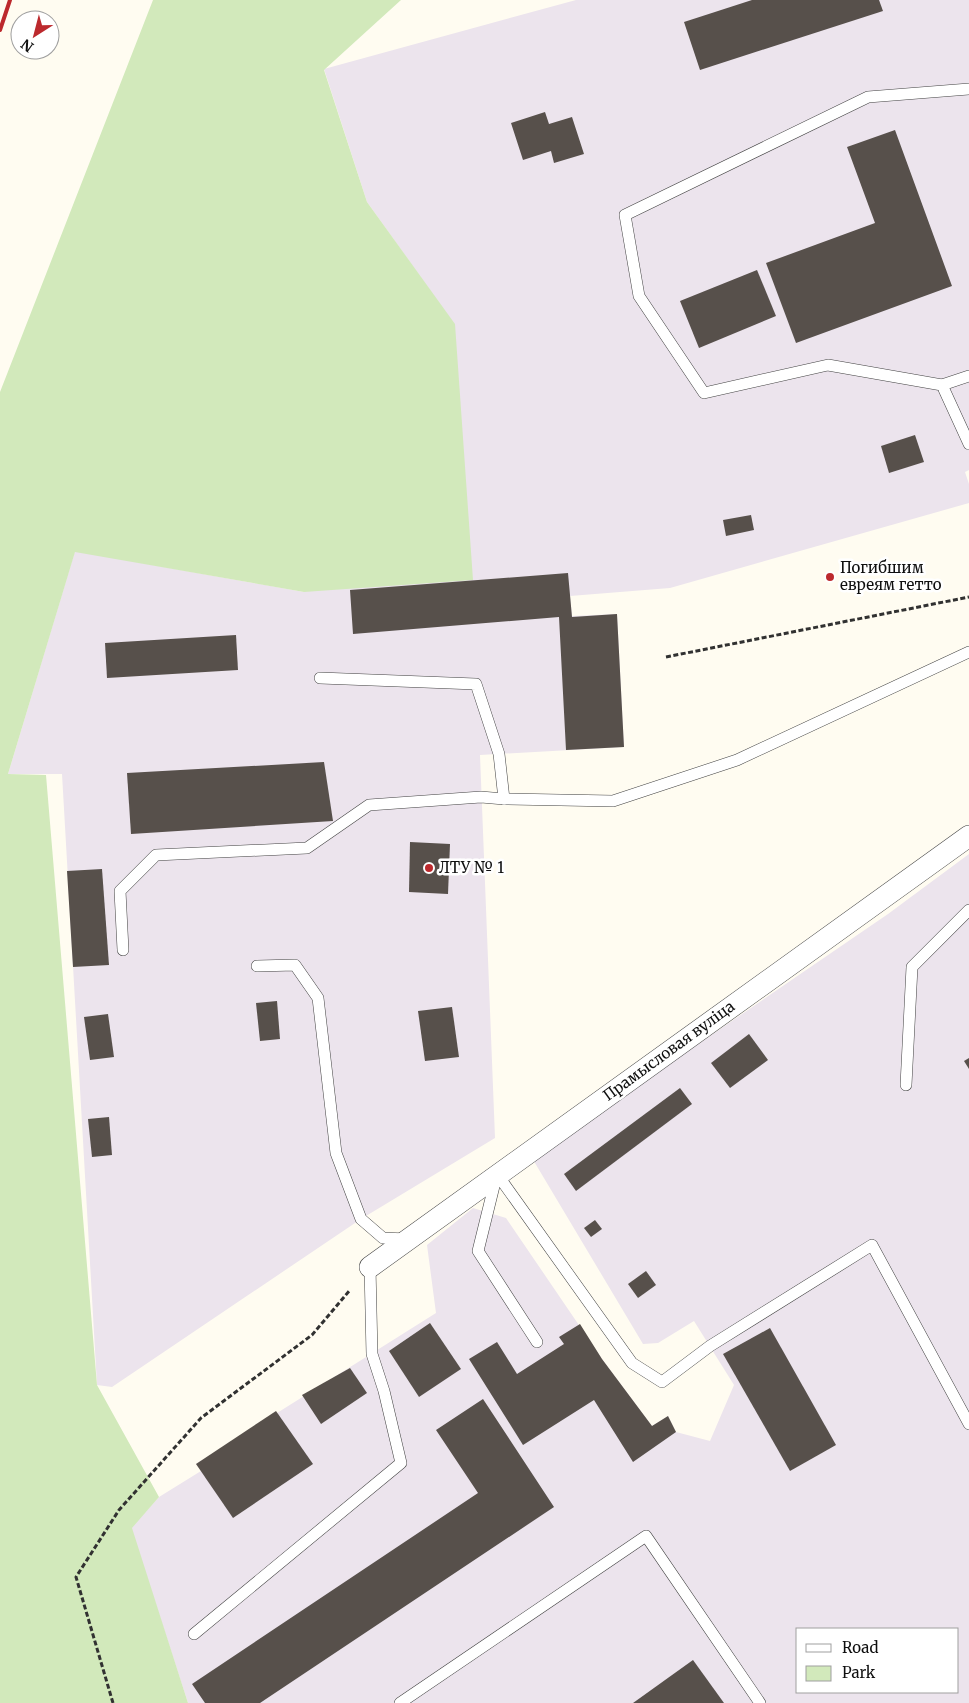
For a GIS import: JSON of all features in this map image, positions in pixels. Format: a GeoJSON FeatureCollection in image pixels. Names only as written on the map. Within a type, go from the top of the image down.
{"type":"FeatureCollection","features":[{"type":"Feature","properties":{"kind":"street","name":"Прамысловая вуліца"},"geometry":{"type":"LineString","coordinates":[[370,1267],[969,836]]}},
{"type":"Feature","properties":{"kind":"lane"},"geometry":{"type":"LineString","coordinates":[[969,90],[868,97],[625,215],[639,296],[704,393],[828,365],[942,384],[969,376]]}},
{"type":"Feature","properties":{"kind":"lane"},"geometry":{"type":"LineString","coordinates":[[942,384],[969,444]]}},
{"type":"Feature","properties":{"kind":"lane"},"geometry":{"type":"LineString","coordinates":[[123,950],[120,891],[156,855],[307,848],[369,805],[481,797],[613,801],[670,784],[737,760],[969,652]]}},
{"type":"Feature","properties":{"kind":"lane"},"geometry":{"type":"LineString","coordinates":[[320,678],[476,684],[500,754],[504,799]]}},
{"type":"Feature","properties":{"kind":"lane"},"geometry":{"type":"LineString","coordinates":[[906,1085],[912,968],[969,910]]}},
{"type":"Feature","properties":{"kind":"lane"},"geometry":{"type":"LineString","coordinates":[[257,966],[295,965],[318,998],[336,1153],[361,1219],[384,1238],[409,1240]]}},
{"type":"Feature","properties":{"kind":"lane"},"geometry":{"type":"LineString","coordinates":[[497,1174],[478,1252],[537,1342]]}},
{"type":"Feature","properties":{"kind":"lane"},"geometry":{"type":"LineString","coordinates":[[497,1174],[632,1363],[662,1382],[710,1346],[872,1245],[969,1424]]}},
{"type":"Feature","properties":{"kind":"lane"},"geometry":{"type":"LineString","coordinates":[[194,1634],[401,1462],[384,1391],[372,1354],[370,1267]]}},
{"type":"Feature","properties":{"kind":"lane"},"geometry":{"type":"LineString","coordinates":[[400,1703],[646,1536],[760,1703]]}},
{"type":"Feature","properties":{"kind":"path"},"geometry":{"type":"LineString","coordinates":[[666,657],[969,597]]}},
{"type":"Feature","properties":{"kind":"path"},"geometry":{"type":"LineString","coordinates":[[113,1703],[76,1577],[119,1510],[201,1418],[312,1336],[370,1267]]}},
{"type":"Feature","properties":{"kind":"shaded area"},"geometry":{"type":"Polygon","coordinates":[[[576,0],[969,0],[969,470],[965,472],[969,484],[969,503],[670,588],[570,596],[572,616],[617,614],[624,747],[480,755],[495,1138],[361,1219],[112,1387],[97,1385],[62,774],[8,774],[75,551],[304,592],[455,325],[367,202],[324,69],[576,0]]]}},
{"type":"Feature","properties":{"kind":"shaded area"},"geometry":{"type":"Polygon","coordinates":[[[969,854],[969,1703],[188,1703],[131,1528],[159,1497],[201,1471],[196,1464],[436,1313],[427,1245],[473,1208],[506,1218],[602,1359],[652,1426],[668,1416],[676,1432],[710,1441],[734,1385],[694,1321],[658,1343],[643,1344],[532,1158],[888,914],[969,854]]]}},
{"type":"Feature","properties":{"kind":"green space"},"geometry":{"type":"Polygon","coordinates":[[[153,0],[401,0],[324,70],[367,202],[455,324],[473,580],[304,592],[75,552],[8,774],[46,775],[97,1385],[159,1497],[132,1528],[188,1703],[0,1703],[0,392],[153,0]]]}},
{"type":"Feature","properties":{"kind":"building"},"geometry":{"type":"Polygon","coordinates":[[[752,0],[879,0],[883,11],[700,70],[684,22],[752,0]]]}},
{"type":"Feature","properties":{"kind":"building"},"geometry":{"type":"Polygon","coordinates":[[[545,112],[549,124],[572,117],[584,154],[554,163],[551,151],[523,160],[511,123],[545,112]]]}},
{"type":"Feature","properties":{"kind":"building"},"geometry":{"type":"Polygon","coordinates":[[[895,130],[952,286],[796,343],[766,263],[875,223],[847,147],[895,130]]]}},
{"type":"Feature","properties":{"kind":"building"},"geometry":{"type":"Polygon","coordinates":[[[757,270],[776,316],[699,348],[680,301],[757,270]]]}},
{"type":"Feature","properties":{"kind":"building"},"geometry":{"type":"Polygon","coordinates":[[[915,435],[924,462],[889,473],[881,446],[915,435]]]}},
{"type":"Feature","properties":{"kind":"building"},"geometry":{"type":"Polygon","coordinates":[[[751,515],[754,530],[726,536],[723,520],[751,515]]]}},
{"type":"Feature","properties":{"kind":"building"},"geometry":{"type":"Polygon","coordinates":[[[568,573],[572,617],[617,614],[624,747],[566,750],[559,617],[353,634],[350,590],[568,573]]]}},
{"type":"Feature","properties":{"kind":"building"},"geometry":{"type":"Polygon","coordinates":[[[236,635],[238,670],[107,678],[105,643],[236,635]]]}},
{"type":"Feature","properties":{"kind":"building"},"geometry":{"type":"Polygon","coordinates":[[[324,762],[333,821],[131,834],[127,773],[324,762]]]}},
{"type":"Feature","properties":{"kind":"building","name":"ЛТУ № 1"},"geometry":{"type":"Polygon","coordinates":[[[410,842],[450,844],[448,894],[409,892],[410,842]]]}},
{"type":"Feature","properties":{"kind":"building"},"geometry":{"type":"Polygon","coordinates":[[[102,869],[109,965],[73,967],[67,871],[102,869]]]}},
{"type":"Feature","properties":{"kind":"building"},"geometry":{"type":"Polygon","coordinates":[[[277,1001],[280,1039],[260,1041],[256,1003],[277,1001]]]}},
{"type":"Feature","properties":{"kind":"building"},"geometry":{"type":"Polygon","coordinates":[[[452,1007],[459,1057],[425,1061],[418,1011],[452,1007]]]}},
{"type":"Feature","properties":{"kind":"building"},"geometry":{"type":"Polygon","coordinates":[[[108,1014],[114,1057],[90,1060],[84,1017],[108,1014]]]}},
{"type":"Feature","properties":{"kind":"building"},"geometry":{"type":"Polygon","coordinates":[[[749,1034],[768,1060],[730,1088],[711,1063],[749,1034]]]}},
{"type":"Feature","properties":{"kind":"building"},"geometry":{"type":"Polygon","coordinates":[[[969,1058],[969,1069],[964,1061],[969,1058]]]}},
{"type":"Feature","properties":{"kind":"building"},"geometry":{"type":"Polygon","coordinates":[[[680,1088],[692,1104],[576,1191],[564,1174],[680,1088]]]}},
{"type":"Feature","properties":{"kind":"building"},"geometry":{"type":"Polygon","coordinates":[[[109,1117],[112,1155],[92,1157],[88,1119],[109,1117]]]}},
{"type":"Feature","properties":{"kind":"building"},"geometry":{"type":"Polygon","coordinates":[[[595,1220],[602,1229],[591,1237],[584,1228],[595,1220]]]}},
{"type":"Feature","properties":{"kind":"building"},"geometry":{"type":"Polygon","coordinates":[[[646,1271],[656,1285],[638,1298],[628,1284],[646,1271]]]}},
{"type":"Feature","properties":{"kind":"building"},"geometry":{"type":"Polygon","coordinates":[[[430,1323],[461,1369],[419,1397],[389,1351],[430,1323]]]}},
{"type":"Feature","properties":{"kind":"building"},"geometry":{"type":"Polygon","coordinates":[[[580,1324],[602,1359],[652,1426],[668,1416],[676,1432],[633,1462],[594,1400],[523,1445],[469,1359],[497,1342],[517,1374],[564,1344],[559,1337],[580,1324]]]}},
{"type":"Feature","properties":{"kind":"building"},"geometry":{"type":"Polygon","coordinates":[[[770,1328],[836,1445],[790,1471],[723,1354],[770,1328]]]}},
{"type":"Feature","properties":{"kind":"building"},"geometry":{"type":"Polygon","coordinates":[[[350,1368],[367,1393],[321,1424],[302,1395],[350,1368]]]}},
{"type":"Feature","properties":{"kind":"building"},"geometry":{"type":"Polygon","coordinates":[[[483,1399],[554,1507],[260,1703],[205,1703],[192,1684],[478,1493],[436,1430],[483,1399]]]}},
{"type":"Feature","properties":{"kind":"building"},"geometry":{"type":"Polygon","coordinates":[[[276,1411],[313,1464],[233,1518],[196,1464],[276,1411]]]}},
{"type":"Feature","properties":{"kind":"building"},"geometry":{"type":"Polygon","coordinates":[[[693,1660],[724,1703],[633,1703],[693,1660]]]}},
{"type":"Feature","properties":{"kind":"railway"},"geometry":{"type":"LineString","coordinates":[[0,30],[10,0]]}},
{"type":"Feature","properties":{"kind":"place","name":"Погибшим евреям гетто"},"geometry":{"type":"Point","coordinates":[830,577]}},
{"type":"Feature","properties":{"kind":"place","name":"ЛТУ № 1"},"geometry":{"type":"Point","coordinates":[429,868]}}]}
